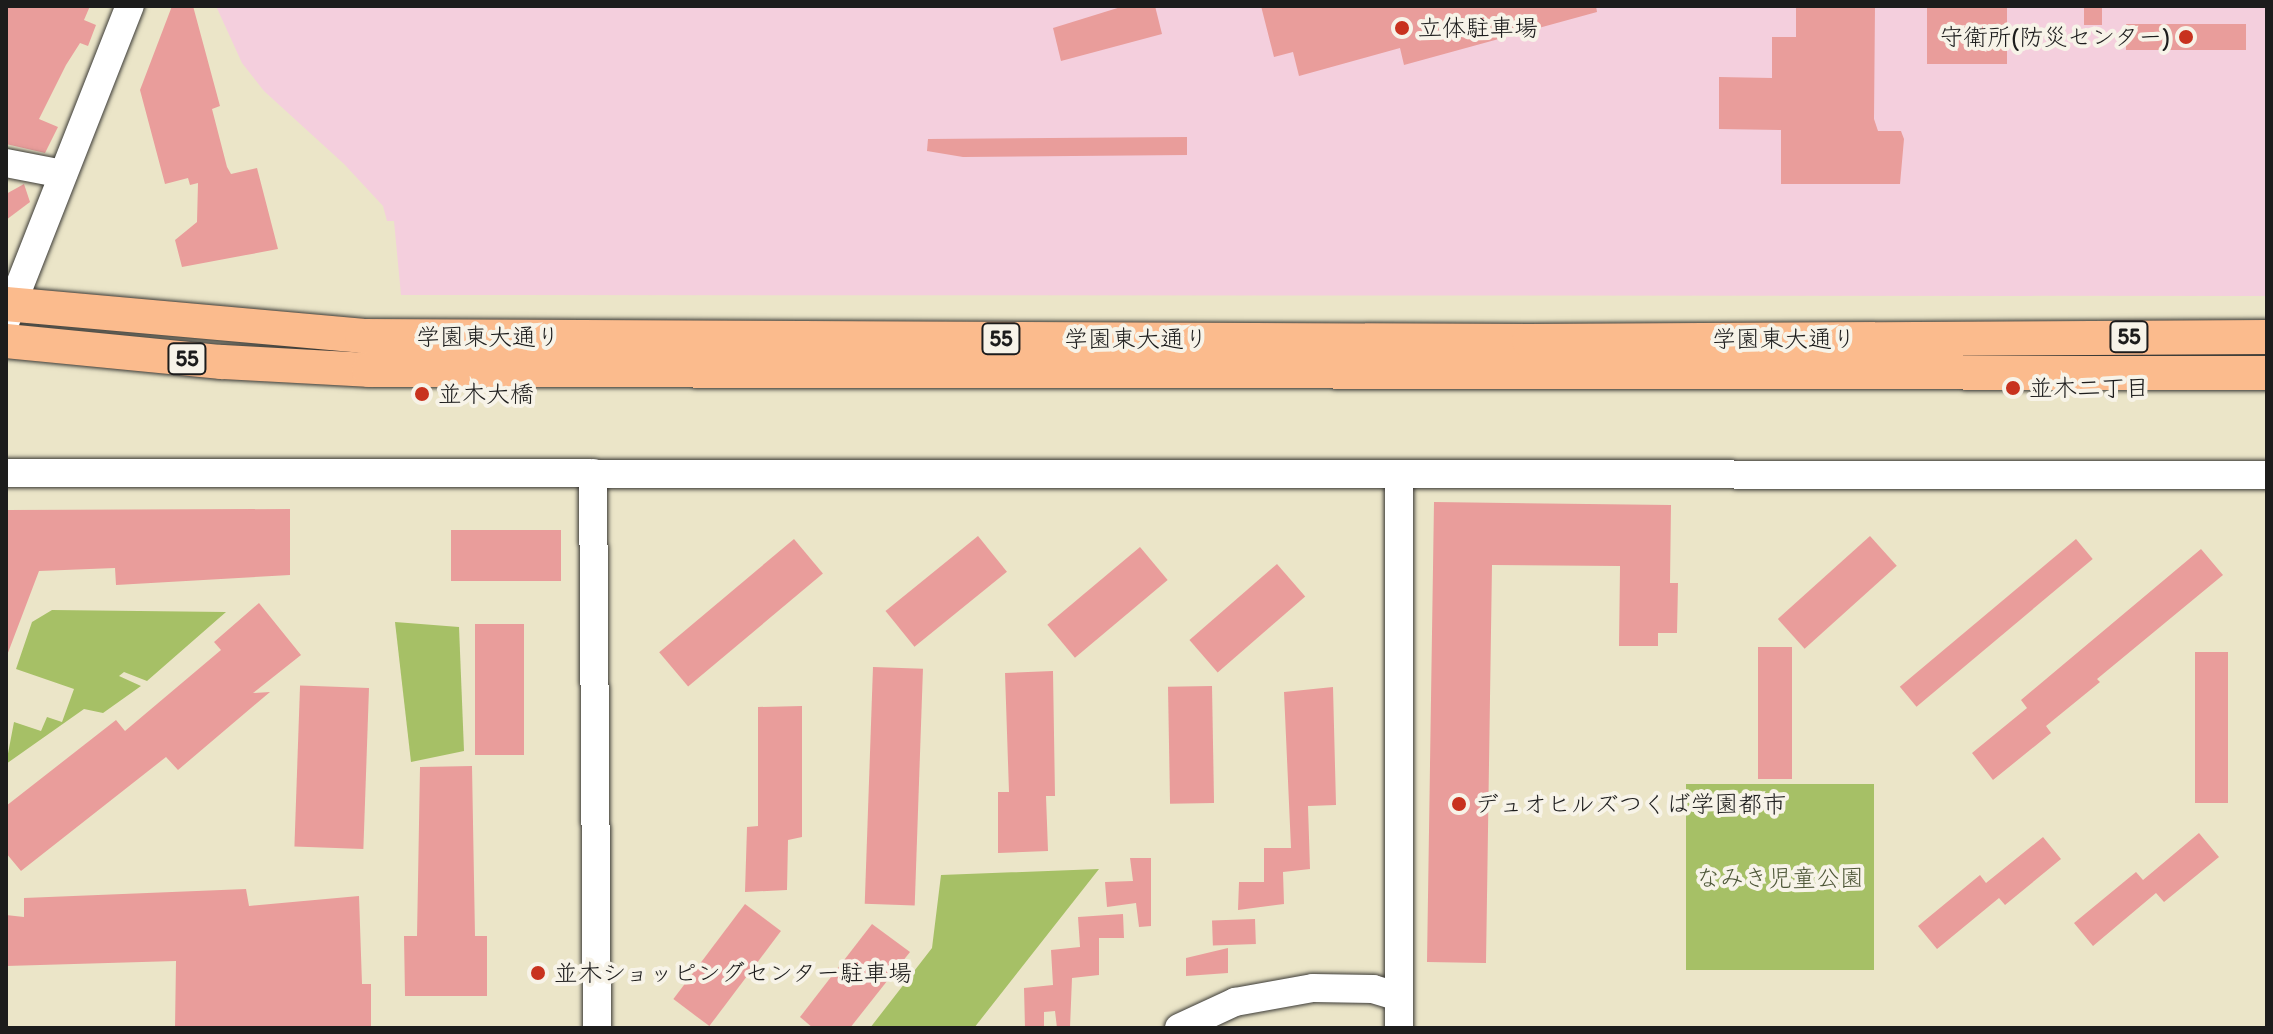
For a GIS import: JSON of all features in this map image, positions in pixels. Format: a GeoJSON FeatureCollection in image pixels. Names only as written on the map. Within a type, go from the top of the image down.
{"type":"FeatureCollection","features":[{"type":"Feature","properties":{"kind":"main road","name":"学園東大通り"},"geometry":{"type":"LineString","coordinates":[[8,310],[362,336],[1513,341],[2267,337]]}},
{"type":"Feature","properties":{"kind":"main road","name":"学園東大通り"},"geometry":{"type":"LineString","coordinates":[[6,341],[369,370],[2267,373]]}},
{"type":"Feature","properties":{"kind":"street"},"geometry":{"type":"LineString","coordinates":[[8,310],[130,6]]}},
{"type":"Feature","properties":{"kind":"street"},"geometry":{"type":"LineString","coordinates":[[6,163],[63,174]]}},
{"type":"Feature","properties":{"kind":"street"},"geometry":{"type":"LineString","coordinates":[[6,473],[2267,475]]}},
{"type":"Feature","properties":{"kind":"street"},"geometry":{"type":"LineString","coordinates":[[593,473],[597,1028]]}},
{"type":"Feature","properties":{"kind":"street"},"geometry":{"type":"LineString","coordinates":[[1399,474],[1399,1028]]}},
{"type":"Feature","properties":{"kind":"street"},"geometry":{"type":"LineString","coordinates":[[1179,1028],[1235,1002],[1313,988],[1373,989],[1399,997]]}},
{"type":"Feature","properties":{"kind":"shaded area"},"geometry":{"type":"Polygon","coordinates":[[[216,6],[2267,6],[2267,296],[401,295],[394,221],[387,221],[383,206],[344,164],[264,91],[242,63],[216,6]]]}},
{"type":"Feature","properties":{"kind":"green space"},"geometry":{"type":"Polygon","coordinates":[[[52,610],[226,612],[147,681],[124,672],[119,676],[141,686],[103,713],[84,709],[6,764],[14,722],[41,731],[47,717],[62,722],[74,689],[16,669],[32,622],[52,610]]]}},
{"type":"Feature","properties":{"kind":"green space"},"geometry":{"type":"Polygon","coordinates":[[[395,622],[459,627],[464,751],[411,762],[395,622]]]}},
{"type":"Feature","properties":{"kind":"green space","name":"なみき児童公園"},"geometry":{"type":"Polygon","coordinates":[[[1686,784],[1874,784],[1874,970],[1686,970],[1686,784]]]}},
{"type":"Feature","properties":{"kind":"green space"},"geometry":{"type":"Polygon","coordinates":[[[1099,869],[974,1028],[870,1028],[932,948],[941,875],[1099,869]]]}},
{"type":"Feature","properties":{"kind":"building"},"geometry":{"type":"Polygon","coordinates":[[[6,6],[90,6],[84,20],[96,25],[88,46],[80,43],[66,65],[39,119],[58,127],[45,153],[6,144],[6,6]]]}},
{"type":"Feature","properties":{"kind":"building"},"geometry":{"type":"Polygon","coordinates":[[[172,6],[193,6],[220,106],[212,109],[227,167],[231,174],[257,168],[278,249],[182,267],[175,240],[197,222],[198,183],[190,185],[188,178],[165,184],[140,90],[172,6]]]}},
{"type":"Feature","properties":{"kind":"building"},"geometry":{"type":"Polygon","coordinates":[[[1124,6],[1155,6],[1162,34],[1061,61],[1053,28],[1124,6]]]}},
{"type":"Feature","properties":{"kind":"building","name":"立体駐車場"},"geometry":{"type":"Polygon","coordinates":[[[1261,6],[1596,6],[1597,12],[1404,65],[1400,48],[1299,76],[1293,52],[1274,57],[1261,6]]]}},
{"type":"Feature","properties":{"kind":"building"},"geometry":{"type":"Polygon","coordinates":[[[1796,6],[1875,6],[1874,119],[1878,131],[1901,131],[1904,139],[1900,184],[1781,184],[1781,130],[1719,129],[1719,77],[1772,78],[1772,37],[1796,37],[1796,6]]]}},
{"type":"Feature","properties":{"kind":"building"},"geometry":{"type":"Polygon","coordinates":[[[1927,6],[2007,6],[2007,64],[1927,64],[1927,6]]]}},
{"type":"Feature","properties":{"kind":"building"},"geometry":{"type":"Polygon","coordinates":[[[2084,6],[2102,6],[2102,25],[2084,25],[2084,6]]]}},
{"type":"Feature","properties":{"kind":"building","name":"守衛所(防災センター)"},"geometry":{"type":"Polygon","coordinates":[[[2126,24],[2246,24],[2246,50],[2126,50],[2126,24]]]}},
{"type":"Feature","properties":{"kind":"building"},"geometry":{"type":"Polygon","coordinates":[[[1187,137],[1187,155],[963,157],[927,151],[928,139],[1187,137]]]}},
{"type":"Feature","properties":{"kind":"building"},"geometry":{"type":"Polygon","coordinates":[[[24,184],[30,202],[6,220],[6,194],[24,184]]]}},
{"type":"Feature","properties":{"kind":"building","name":"デュオヒルズつくば学園都市"},"geometry":{"type":"Polygon","coordinates":[[[1434,502],[1671,505],[1670,583],[1678,583],[1677,633],[1658,633],[1658,646],[1619,646],[1620,566],[1492,565],[1486,963],[1427,962],[1434,502]]]}},
{"type":"Feature","properties":{"kind":"building"},"geometry":{"type":"Polygon","coordinates":[[[290,509],[290,575],[116,585],[115,568],[39,571],[6,658],[6,510],[290,509]]]}},
{"type":"Feature","properties":{"kind":"building"},"geometry":{"type":"Polygon","coordinates":[[[451,530],[561,530],[561,581],[451,581],[451,530]]]}},
{"type":"Feature","properties":{"kind":"building"},"geometry":{"type":"Polygon","coordinates":[[[978,536],[1007,572],[914,647],[886,611],[978,536]]]}},
{"type":"Feature","properties":{"kind":"building"},"geometry":{"type":"Polygon","coordinates":[[[1870,536],[1897,566],[1805,649],[1778,619],[1870,536]]]}},
{"type":"Feature","properties":{"kind":"building"},"geometry":{"type":"Polygon","coordinates":[[[794,539],[823,573],[688,687],[659,652],[794,539]]]}},
{"type":"Feature","properties":{"kind":"building"},"geometry":{"type":"Polygon","coordinates":[[[2076,539],[2093,559],[1917,707],[1900,687],[2076,539]]]}},
{"type":"Feature","properties":{"kind":"building"},"geometry":{"type":"Polygon","coordinates":[[[1140,547],[1168,580],[1075,658],[1047,625],[1140,547]]]}},
{"type":"Feature","properties":{"kind":"building"},"geometry":{"type":"Polygon","coordinates":[[[2201,549],[2223,575],[2097,679],[2100,682],[2046,726],[2051,733],[1993,780],[1972,753],[2027,708],[2021,700],[2201,549]]]}},
{"type":"Feature","properties":{"kind":"building"},"geometry":{"type":"Polygon","coordinates":[[[1277,564],[1305,596],[1218,673],[1189,640],[1277,564]]]}},
{"type":"Feature","properties":{"kind":"building"},"geometry":{"type":"Polygon","coordinates":[[[259,603],[301,655],[253,693],[270,692],[178,770],[166,757],[21,871],[6,853],[6,806],[116,720],[125,731],[221,650],[214,642],[259,603]]]}},
{"type":"Feature","properties":{"kind":"building"},"geometry":{"type":"Polygon","coordinates":[[[475,624],[524,624],[524,755],[475,755],[475,624]]]}},
{"type":"Feature","properties":{"kind":"building"},"geometry":{"type":"Polygon","coordinates":[[[1758,647],[1792,647],[1792,779],[1758,779],[1758,647]]]}},
{"type":"Feature","properties":{"kind":"building"},"geometry":{"type":"Polygon","coordinates":[[[2195,652],[2228,652],[2228,803],[2195,803],[2195,652]]]}},
{"type":"Feature","properties":{"kind":"building"},"geometry":{"type":"Polygon","coordinates":[[[873,667],[923,669],[915,906],[865,904],[873,667]]]}},
{"type":"Feature","properties":{"kind":"building"},"geometry":{"type":"Polygon","coordinates":[[[1053,671],[1055,796],[1046,796],[1048,851],[998,853],[998,792],[1009,792],[1005,673],[1053,671]]]}},
{"type":"Feature","properties":{"kind":"building"},"geometry":{"type":"Polygon","coordinates":[[[300,686],[369,688],[363,849],[294,846],[300,686]]]}},
{"type":"Feature","properties":{"kind":"building"},"geometry":{"type":"Polygon","coordinates":[[[1212,686],[1214,803],[1170,804],[1168,687],[1212,686]]]}},
{"type":"Feature","properties":{"kind":"building"},"geometry":{"type":"Polygon","coordinates":[[[1333,687],[1336,805],[1308,806],[1310,869],[1283,872],[1284,904],[1238,910],[1239,882],[1264,882],[1264,848],[1291,848],[1284,692],[1333,687]]]}},
{"type":"Feature","properties":{"kind":"building"},"geometry":{"type":"Polygon","coordinates":[[[802,706],[802,837],[788,840],[787,890],[745,892],[747,827],[758,826],[758,707],[802,706]]]}},
{"type":"Feature","properties":{"kind":"building"},"geometry":{"type":"Polygon","coordinates":[[[472,766],[475,936],[487,936],[487,996],[405,996],[404,936],[417,936],[420,767],[472,766]]]}},
{"type":"Feature","properties":{"kind":"building"},"geometry":{"type":"Polygon","coordinates":[[[2199,833],[2219,857],[2164,902],[2156,893],[2093,946],[2074,923],[2136,872],[2143,880],[2199,833]]]}},
{"type":"Feature","properties":{"kind":"building"},"geometry":{"type":"Polygon","coordinates":[[[2043,837],[2061,859],[2005,905],[1999,898],[1937,949],[1918,926],[1980,875],[1986,883],[2043,837]]]}},
{"type":"Feature","properties":{"kind":"building"},"geometry":{"type":"Polygon","coordinates":[[[1130,858],[1151,858],[1151,926],[1139,927],[1136,903],[1107,907],[1105,882],[1133,881],[1130,858]]]}},
{"type":"Feature","properties":{"kind":"building"},"geometry":{"type":"Polygon","coordinates":[[[246,889],[249,906],[359,896],[362,984],[371,984],[371,1028],[175,1028],[176,961],[6,966],[6,915],[24,917],[24,898],[246,889]]]}},
{"type":"Feature","properties":{"kind":"building"},"geometry":{"type":"Polygon","coordinates":[[[745,904],[781,931],[709,1026],[673,999],[745,904]]]}},
{"type":"Feature","properties":{"kind":"building"},"geometry":{"type":"Polygon","coordinates":[[[1123,914],[1124,938],[1099,938],[1099,975],[1072,978],[1070,1028],[1057,1028],[1055,1011],[1044,1012],[1044,1028],[1025,1028],[1024,988],[1053,985],[1051,950],[1080,947],[1078,917],[1123,914]]]}},
{"type":"Feature","properties":{"kind":"building"},"geometry":{"type":"Polygon","coordinates":[[[1255,919],[1256,944],[1213,945],[1212,921],[1255,919]]]}},
{"type":"Feature","properties":{"kind":"building"},"geometry":{"type":"Polygon","coordinates":[[[872,924],[910,952],[850,1028],[813,1028],[800,1017],[872,924]]]}},
{"type":"Feature","properties":{"kind":"building"},"geometry":{"type":"Polygon","coordinates":[[[1228,948],[1228,973],[1186,976],[1186,958],[1228,948]]]}},
{"type":"Feature","properties":{"kind":"place","name":"立体駐車場"},"geometry":{"type":"Point","coordinates":[1402,28]}},
{"type":"Feature","properties":{"kind":"place","name":"守衛所(防災センター)"},"geometry":{"type":"Point","coordinates":[2186,37]}},
{"type":"Feature","properties":{"kind":"place","name":"並木二丁目"},"geometry":{"type":"Point","coordinates":[2013,388]}},
{"type":"Feature","properties":{"kind":"place","name":"並木大橋"},"geometry":{"type":"Point","coordinates":[422,394]}},
{"type":"Feature","properties":{"kind":"place","name":"デュオヒルズつくば学園都市"},"geometry":{"type":"Point","coordinates":[1459,804]}},
{"type":"Feature","properties":{"kind":"place","name":"並木ショッピングセンター駐車場"},"geometry":{"type":"Point","coordinates":[538,973]}}]}
